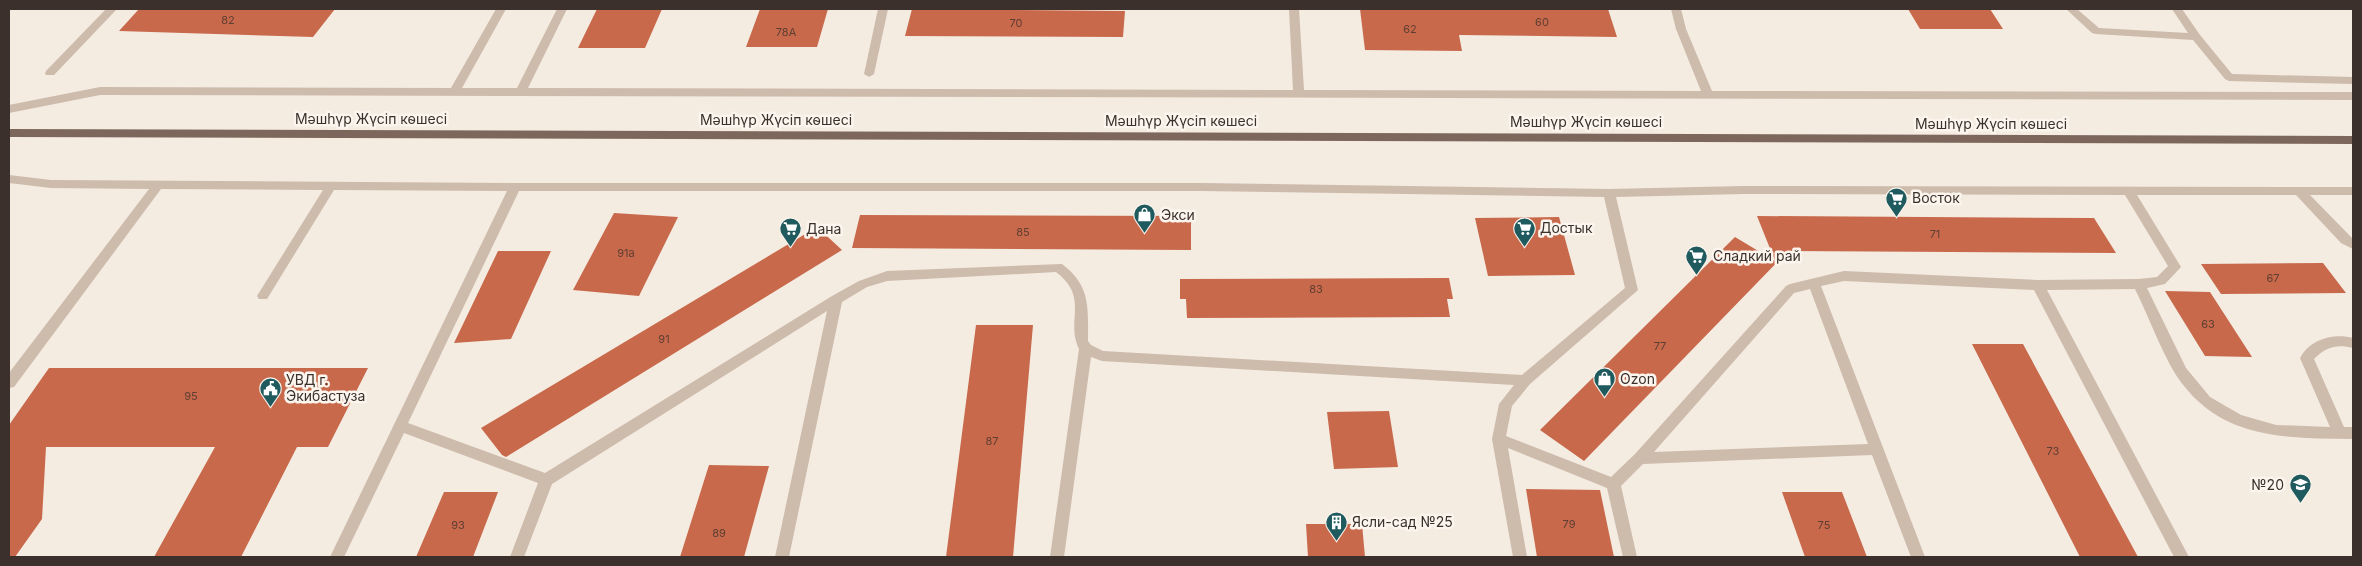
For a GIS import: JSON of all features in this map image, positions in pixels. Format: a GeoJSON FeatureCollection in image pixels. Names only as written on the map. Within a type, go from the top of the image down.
{"type":"FeatureCollection","features":[{"type":"Feature","properties":{"kind":"main road","name":"Мәшһүр Жүсіп көшесі"},"geometry":{"type":"LineString","coordinates":[[9,133],[2353,140]]}},
{"type":"Feature","properties":{"kind":"street"},"geometry":{"type":"LineString","coordinates":[[50,73],[112,9]]}},
{"type":"Feature","properties":{"kind":"street"},"geometry":{"type":"LineString","coordinates":[[454,92],[500,9]]}},
{"type":"Feature","properties":{"kind":"street"},"geometry":{"type":"LineString","coordinates":[[521,92],[562,9]]}},
{"type":"Feature","properties":{"kind":"street"},"geometry":{"type":"LineString","coordinates":[[869,74],[883,9]]}},
{"type":"Feature","properties":{"kind":"street"},"geometry":{"type":"LineString","coordinates":[[1294,9],[1299,94]]}},
{"type":"Feature","properties":{"kind":"street"},"geometry":{"type":"LineString","coordinates":[[1676,9],[1681,29],[1708,95]]}},
{"type":"Feature","properties":{"kind":"street"},"geometry":{"type":"LineString","coordinates":[[2071,9],[2096,31],[2196,37]]}},
{"type":"Feature","properties":{"kind":"street"},"geometry":{"type":"LineString","coordinates":[[2177,9],[2196,37],[2228,77],[2353,81]]}},
{"type":"Feature","properties":{"kind":"street"},"geometry":{"type":"LineString","coordinates":[[9,109],[100,91],[2353,96]]}},
{"type":"Feature","properties":{"kind":"street"},"geometry":{"type":"LineString","coordinates":[[9,179],[51,184],[515,187],[1202,187],[1609,193],[1743,190],[2353,191]]}},
{"type":"Feature","properties":{"kind":"street"},"geometry":{"type":"LineString","coordinates":[[9,383],[158,184]]}},
{"type":"Feature","properties":{"kind":"street"},"geometry":{"type":"LineString","coordinates":[[263,296],[331,186]]}},
{"type":"Feature","properties":{"kind":"street"},"geometry":{"type":"LineString","coordinates":[[337,557],[515,187]]}},
{"type":"Feature","properties":{"kind":"street"},"geometry":{"type":"LineString","coordinates":[[2299,191],[2345,240],[2353,245]]}},
{"type":"Feature","properties":{"kind":"street"},"geometry":{"type":"LineString","coordinates":[[1613,484],[1640,458],[1790,290],[1844,276],[2038,285],[2139,284],[2161,281],[2175,267],[2129,192]]}},
{"type":"Feature","properties":{"kind":"street"},"geometry":{"type":"LineString","coordinates":[[1520,557],[1499,439],[1506,404],[1526,380],[1632,290],[1609,193]]}},
{"type":"Feature","properties":{"kind":"street"},"geometry":{"type":"LineString","coordinates":[[517,557],[546,480],[863,284],[887,276],[1058,268],[1070,275],[1080,289],[1082,341],[1086,349],[1057,557]]}},
{"type":"Feature","properties":{"kind":"street"},"geometry":{"type":"LineString","coordinates":[[1814,284],[1918,557]]}},
{"type":"Feature","properties":{"kind":"street"},"geometry":{"type":"LineString","coordinates":[[2139,284],[2181,371],[2205,402],[2237,420],[2276,431],[2347,433],[2307,358],[2318,346],[2334,342],[2353,343]]}},
{"type":"Feature","properties":{"kind":"street"},"geometry":{"type":"LineString","coordinates":[[2038,285],[2182,557]]}},
{"type":"Feature","properties":{"kind":"street"},"geometry":{"type":"LineString","coordinates":[[782,557],[836,299]]}},
{"type":"Feature","properties":{"kind":"street"},"geometry":{"type":"LineString","coordinates":[[1086,349],[1102,356],[1526,380]]}},
{"type":"Feature","properties":{"kind":"street"},"geometry":{"type":"LineString","coordinates":[[400,426],[546,480]]}},
{"type":"Feature","properties":{"kind":"street"},"geometry":{"type":"LineString","coordinates":[[1499,439],[1613,484]]}},
{"type":"Feature","properties":{"kind":"street"},"geometry":{"type":"LineString","coordinates":[[1640,458],[1877,448]]}},
{"type":"Feature","properties":{"kind":"street"},"geometry":{"type":"LineString","coordinates":[[1613,484],[1630,557]]}},
{"type":"Feature","properties":{"kind":"building"},"geometry":{"type":"Polygon","coordinates":[[[139,9],[335,9],[313,37],[119,31],[139,9]]]}},
{"type":"Feature","properties":{"kind":"building"},"geometry":{"type":"Polygon","coordinates":[[[597,9],[662,9],[645,48],[578,48],[597,9]]]}},
{"type":"Feature","properties":{"kind":"building"},"geometry":{"type":"Polygon","coordinates":[[[760,9],[828,9],[817,47],[746,47],[760,9]]]}},
{"type":"Feature","properties":{"kind":"building"},"geometry":{"type":"Polygon","coordinates":[[[912,9],[1125,11],[1123,37],[905,36],[912,9]]]}},
{"type":"Feature","properties":{"kind":"building"},"geometry":{"type":"Polygon","coordinates":[[[1360,9],[1608,9],[1617,37],[1459,35],[1462,51],[1365,50],[1360,9]]]}},
{"type":"Feature","properties":{"kind":"building"},"geometry":{"type":"Polygon","coordinates":[[[1908,9],[1990,9],[2003,29],[1920,29],[1908,9]]]}},
{"type":"Feature","properties":{"kind":"building"},"geometry":{"type":"Polygon","coordinates":[[[614,213],[678,217],[639,296],[573,290],[614,213]]]}},
{"type":"Feature","properties":{"kind":"building"},"geometry":{"type":"Polygon","coordinates":[[[860,215],[1191,216],[1191,250],[852,248],[860,215]]]}},
{"type":"Feature","properties":{"kind":"building"},"geometry":{"type":"Polygon","coordinates":[[[1757,216],[2094,218],[2116,253],[1788,251],[1584,461],[1540,430],[1735,237],[1775,261],[1757,216]]]}},
{"type":"Feature","properties":{"kind":"building","name":"Достык"},"geometry":{"type":"Polygon","coordinates":[[[1559,217],[1575,275],[1488,276],[1475,218],[1559,217]]]}},
{"type":"Feature","properties":{"kind":"building"},"geometry":{"type":"Polygon","coordinates":[[[817,227],[842,250],[506,457],[502,455],[481,428],[817,227]]]}},
{"type":"Feature","properties":{"kind":"building"},"geometry":{"type":"Polygon","coordinates":[[[498,251],[551,251],[511,339],[454,343],[498,251]]]}},
{"type":"Feature","properties":{"kind":"building"},"geometry":{"type":"Polygon","coordinates":[[[2323,263],[2346,293],[2221,294],[2201,264],[2323,263]]]}},
{"type":"Feature","properties":{"kind":"building"},"geometry":{"type":"Polygon","coordinates":[[[1449,278],[1453,299],[1447,299],[1450,317],[1187,318],[1186,299],[1180,299],[1180,279],[1449,278]]]}},
{"type":"Feature","properties":{"kind":"building"},"geometry":{"type":"Polygon","coordinates":[[[2165,291],[2210,292],[2252,357],[2205,356],[2165,291]]]}},
{"type":"Feature","properties":{"kind":"building"},"geometry":{"type":"Polygon","coordinates":[[[976,325],[1033,325],[1013,557],[946,557],[976,325]]]}},
{"type":"Feature","properties":{"kind":"building"},"geometry":{"type":"Polygon","coordinates":[[[1972,344],[2023,344],[2138,557],[2080,557],[1972,344]]]}},
{"type":"Feature","properties":{"kind":"building"},"geometry":{"type":"Polygon","coordinates":[[[49,368],[368,368],[328,447],[297,447],[241,557],[154,557],[215,447],[46,447],[42,519],[15,557],[9,557],[9,425],[49,368]]]}},
{"type":"Feature","properties":{"kind":"building"},"geometry":{"type":"Polygon","coordinates":[[[1389,411],[1398,467],[1334,469],[1327,412],[1389,411]]]}},
{"type":"Feature","properties":{"kind":"building"},"geometry":{"type":"Polygon","coordinates":[[[709,465],[769,466],[744,557],[680,557],[709,465]]]}},
{"type":"Feature","properties":{"kind":"building"},"geometry":{"type":"Polygon","coordinates":[[[1526,489],[1600,490],[1614,557],[1537,557],[1526,489]]]}},
{"type":"Feature","properties":{"kind":"building"},"geometry":{"type":"Polygon","coordinates":[[[444,492],[498,492],[473,557],[416,557],[444,492]]]}},
{"type":"Feature","properties":{"kind":"building"},"geometry":{"type":"Polygon","coordinates":[[[1782,492],[1842,492],[1867,557],[1805,557],[1782,492]]]}},
{"type":"Feature","properties":{"kind":"building","name":"Ясли-сад №25"},"geometry":{"type":"Polygon","coordinates":[[[1306,524],[1362,524],[1365,557],[1308,557],[1306,524]]]}},
{"type":"Feature","properties":{"kind":"place","name":"Восток"},"geometry":{"type":"Point","coordinates":[1896,217]}},
{"type":"Feature","properties":{"kind":"place","name":"Экси"},"geometry":{"type":"Point","coordinates":[1145,234]}},
{"type":"Feature","properties":{"kind":"place","name":"Достык"},"geometry":{"type":"Point","coordinates":[1524,247]}},
{"type":"Feature","properties":{"kind":"place","name":"Дана"},"geometry":{"type":"Point","coordinates":[790,248]}},
{"type":"Feature","properties":{"kind":"place","name":"Сладкий рай"},"geometry":{"type":"Point","coordinates":[1697,275]}},
{"type":"Feature","properties":{"kind":"place","name":"Ozon"},"geometry":{"type":"Point","coordinates":[1604,398]}},
{"type":"Feature","properties":{"kind":"place","name":"УВД г. Экибастуза"},"geometry":{"type":"Point","coordinates":[270,407]}},
{"type":"Feature","properties":{"kind":"place","name":"№20"},"geometry":{"type":"Point","coordinates":[2300,504]}},
{"type":"Feature","properties":{"kind":"place","name":"Ясли-сад №25"},"geometry":{"type":"Point","coordinates":[1336,541]}}]}
